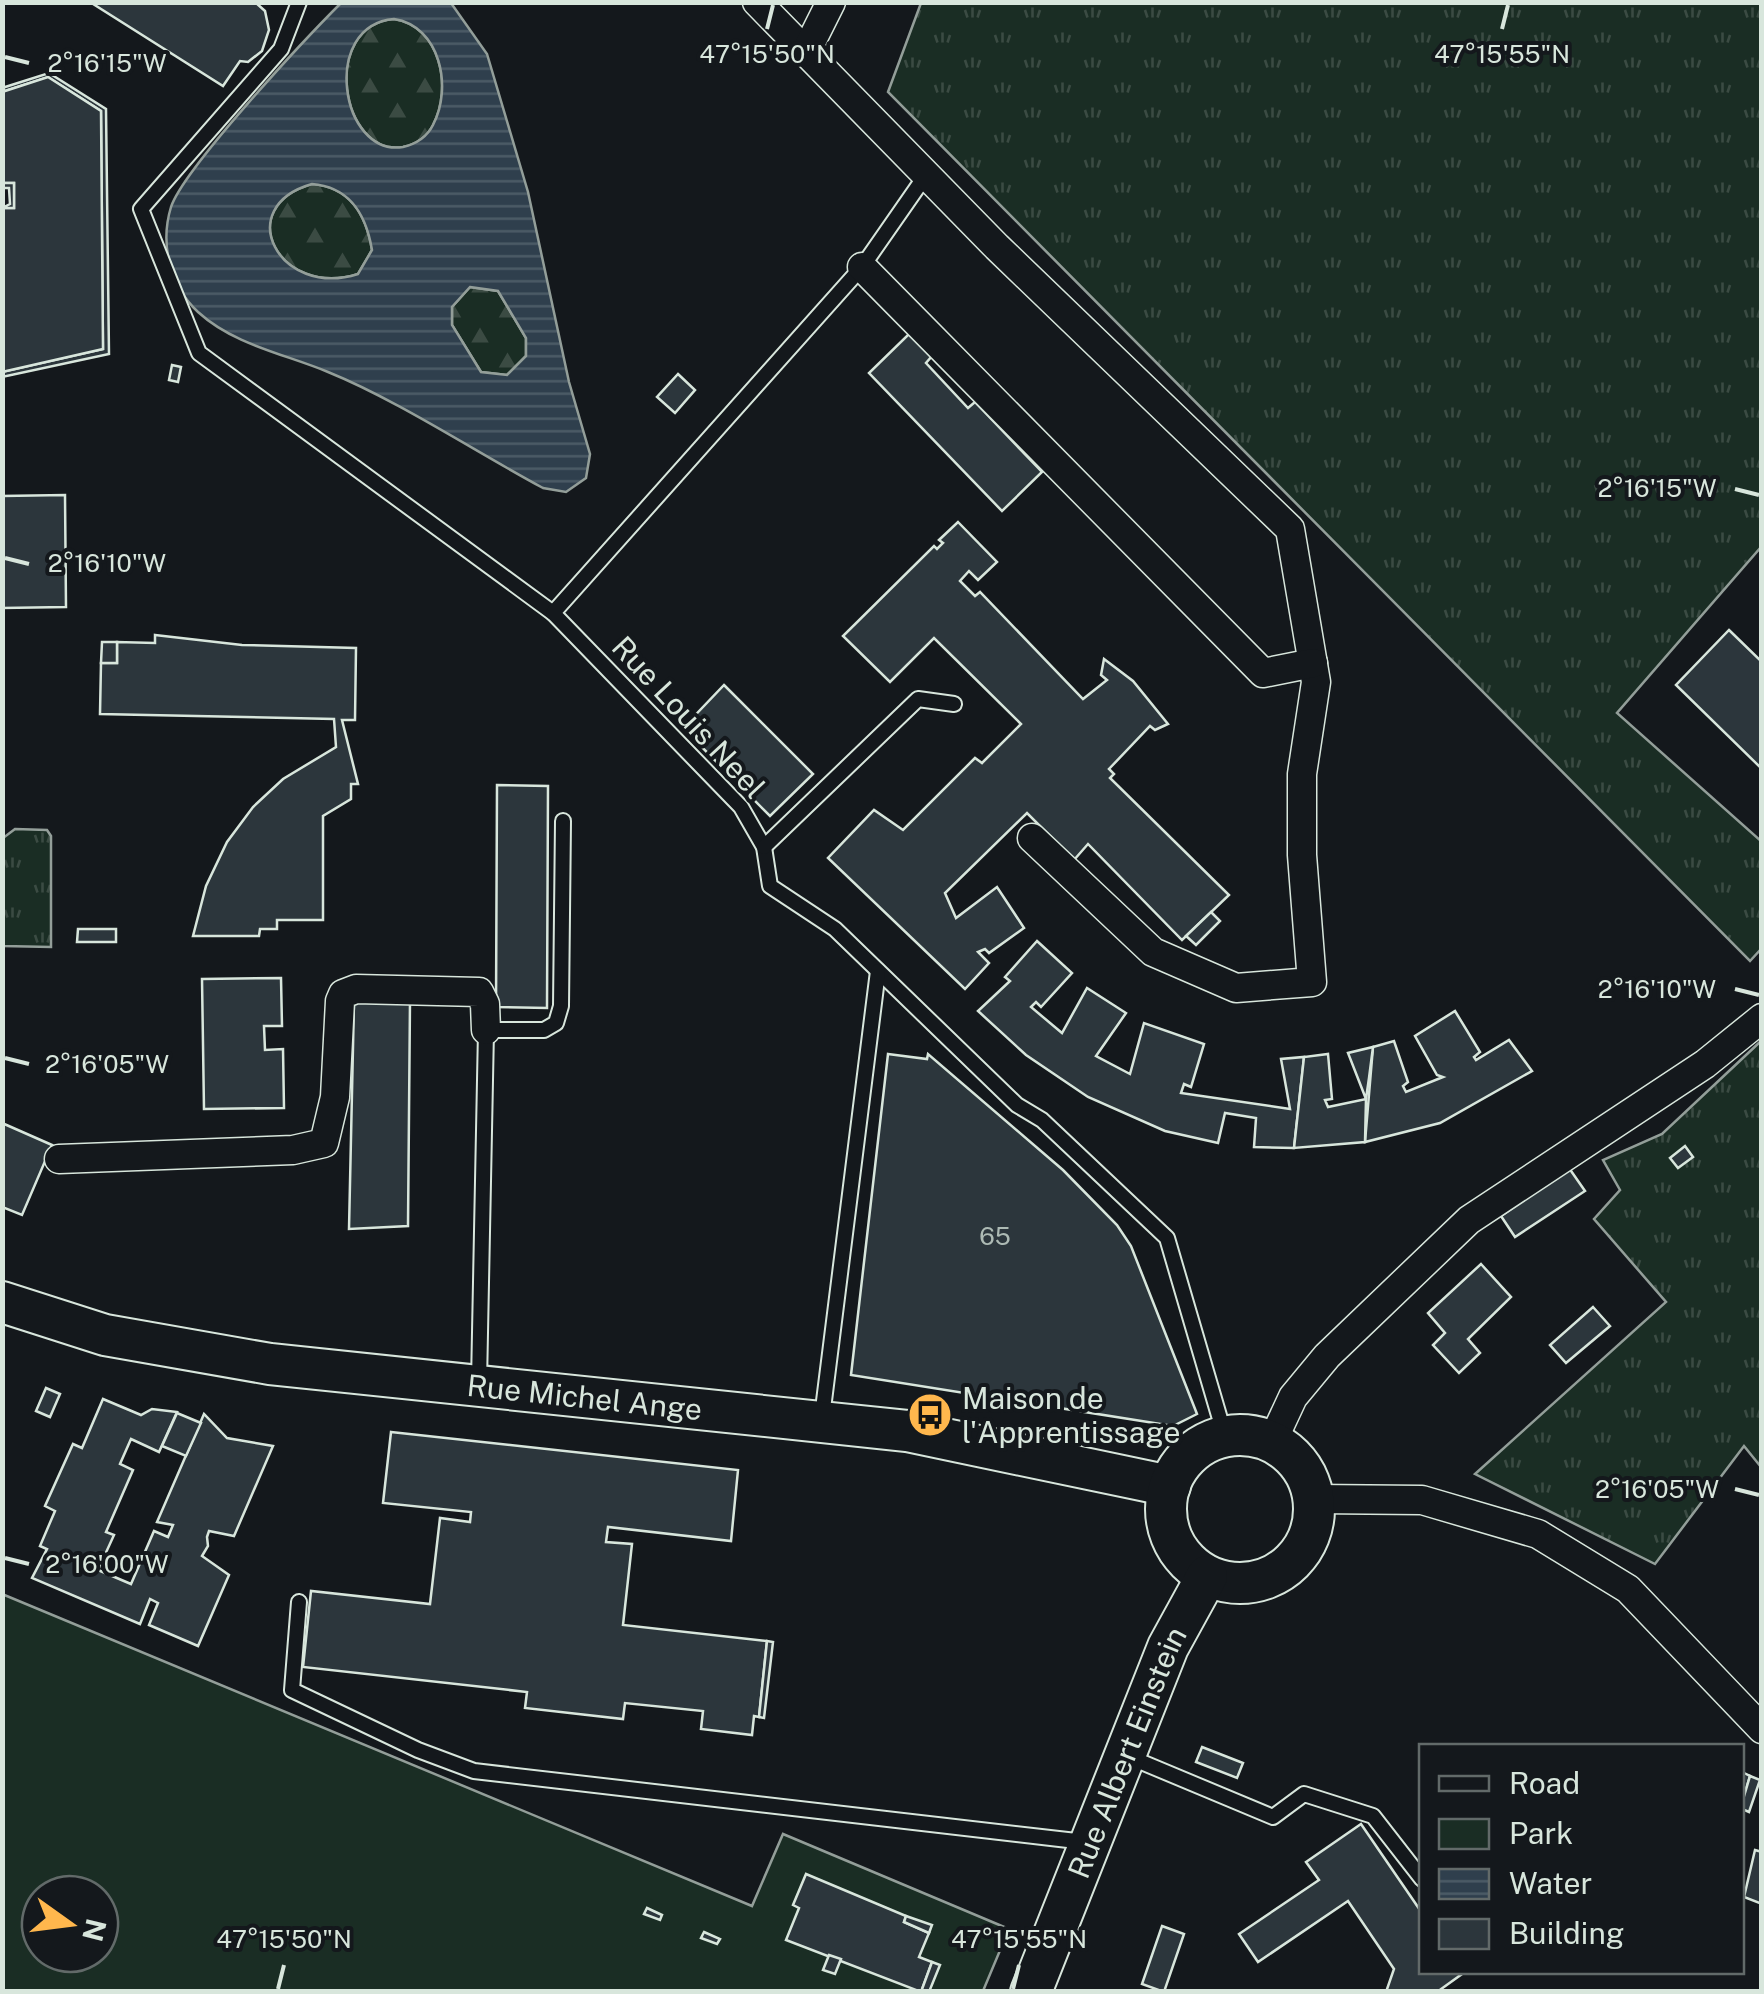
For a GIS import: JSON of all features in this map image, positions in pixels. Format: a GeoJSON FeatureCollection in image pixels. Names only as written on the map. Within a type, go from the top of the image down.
{"type":"FeatureCollection","features":[{"type":"Feature","properties":{"kind":"street"},"geometry":{"type":"LineString","coordinates":[[757,2],[1180,427],[1290,529],[1316,682],[1302,774],[1302,854],[1312,982],[1236,988],[1153,952],[1032,838]]}},
{"type":"Feature","properties":{"kind":"street"},"geometry":{"type":"LineString","coordinates":[[806,52],[831,2]]}},
{"type":"Feature","properties":{"kind":"street"},"geometry":{"type":"LineString","coordinates":[[862,267],[1263,674],[1313,663]]}},
{"type":"Feature","properties":{"kind":"street"},"geometry":{"type":"LineString","coordinates":[[59,1159],[294,1150],[324,1144],[335,1097],[340,1001],[343,994],[356,989],[479,992],[486,1004],[486,1030]]}},
{"type":"Feature","properties":{"kind":"street"},"geometry":{"type":"LineString","coordinates":[[1272,1442],[1292,1396],[1469,1220],[1705,1064],[1762,1018]]}},
{"type":"Feature","properties":{"kind":"street","name":"Rue Michel Ange"},"geometry":{"type":"LineString","coordinates":[[2,1302],[105,1334],[270,1364],[907,1431],[1170,1486]]}},
{"type":"Feature","properties":{"kind":"street"},"geometry":{"type":"LineString","coordinates":[[1226,1436],[1272,1442],[1303,1470],[1314,1500],[1308,1540],[1279,1572],[1243,1584],[1207,1576],[1178,1549],[1168,1524],[1170,1486],[1190,1456],[1226,1436]]}},
{"type":"Feature","properties":{"kind":"street"},"geometry":{"type":"LineString","coordinates":[[1314,1500],[1422,1500],[1538,1534],[1628,1589],[1762,1729]]}},
{"type":"Feature","properties":{"kind":"street","name":"Rue Albert Einstein"},"geometry":{"type":"LineString","coordinates":[[1031,1992],[1173,1635],[1207,1576]]}},
{"type":"Feature","properties":{"kind":"lane","name":"Rue Louis Neel"},"geometry":{"type":"LineString","coordinates":[[299,2],[281,49],[141,210],[200,354],[553,613],[741,807],[764,847],[770,886],[834,928],[1017,1105],[1042,1120],[1168,1238],[1226,1436]]}},
{"type":"Feature","properties":{"kind":"lane"},"geometry":{"type":"LineString","coordinates":[[553,613],[862,267],[926,175]]}},
{"type":"Feature","properties":{"kind":"lane"},"geometry":{"type":"LineString","coordinates":[[764,847],[918,698],[954,704]]}},
{"type":"Feature","properties":{"kind":"lane"},"geometry":{"type":"LineString","coordinates":[[479,1384],[486,1030],[544,1030],[556,1023],[561,1006],[563,821]]}},
{"type":"Feature","properties":{"kind":"lane"},"geometry":{"type":"LineString","coordinates":[[821,1422],[878,971]]}},
{"type":"Feature","properties":{"kind":"lane"},"geometry":{"type":"LineString","coordinates":[[299,1602],[292,1690],[418,1750],[474,1771],[1059,1836],[1092,1844]]}},
{"type":"Feature","properties":{"kind":"lane"},"geometry":{"type":"LineString","coordinates":[[1127,1756],[1272,1816],[1304,1794],[1373,1816],[1419,1875]]}},
{"type":"Feature","properties":{"kind":"green space"},"geometry":{"type":"Polygon","coordinates":[[[921,3],[1761,3],[1761,547],[1617,713],[1761,841],[1761,949],[1750,961],[888,92],[921,3]]]}},
{"type":"Feature","properties":{"kind":"green space"},"geometry":{"type":"Polygon","coordinates":[[[394,19],[422,33],[432,46],[442,77],[439,110],[433,125],[421,139],[403,147],[381,145],[365,132],[353,112],[347,89],[348,65],[355,43],[371,27],[394,19]]]}},
{"type":"Feature","properties":{"kind":"green space"},"geometry":{"type":"Polygon","coordinates":[[[312,184],[337,191],[360,214],[372,250],[358,274],[330,278],[306,274],[287,263],[275,247],[270,229],[274,211],[287,195],[312,184]]]}},
{"type":"Feature","properties":{"kind":"green space"},"geometry":{"type":"Polygon","coordinates":[[[470,287],[498,291],[526,338],[526,356],[507,375],[481,372],[452,325],[452,307],[470,287]]]}},
{"type":"Feature","properties":{"kind":"green space"},"geometry":{"type":"Polygon","coordinates":[[[15,829],[47,830],[51,836],[51,947],[3,946],[3,838],[15,829]]]}},
{"type":"Feature","properties":{"kind":"green space"},"geometry":{"type":"Polygon","coordinates":[[[1761,1041],[1761,1467],[1744,1446],[1655,1564],[1475,1474],[1666,1302],[1594,1219],[1620,1190],[1603,1160],[1662,1134],[1761,1041]]]}},
{"type":"Feature","properties":{"kind":"green space"},"geometry":{"type":"Polygon","coordinates":[[[2,1594],[752,1906],[783,1834],[1009,1929],[983,1991],[3,1991],[2,1594]]]}},
{"type":"Feature","properties":{"kind":"water"},"geometry":{"type":"Polygon","coordinates":[[[341,3],[451,3],[487,54],[528,192],[569,382],[590,454],[586,478],[566,492],[543,488],[354,384],[227,333],[198,312],[174,276],[166,235],[171,207],[181,188],[248,103],[341,3]],[[394,19],[371,27],[355,43],[348,65],[347,89],[353,112],[365,132],[381,145],[403,147],[421,139],[433,125],[439,110],[442,77],[432,46],[422,33],[394,19]],[[312,184],[287,195],[274,211],[270,229],[275,247],[287,263],[306,274],[330,278],[358,274],[372,250],[354,205],[337,191],[312,184]],[[470,287],[452,307],[452,325],[481,372],[507,375],[526,356],[526,338],[498,291],[470,287]]]}},
{"type":"Feature","properties":{"kind":"building"},"geometry":{"type":"Polygon","coordinates":[[[90,2],[255,2],[265,11],[269,30],[262,51],[248,62],[240,61],[223,86],[90,2]]]}},
{"type":"Feature","properties":{"kind":"building"},"geometry":{"type":"Polygon","coordinates":[[[49,73],[106,109],[109,354],[2,377],[2,372],[103,349],[101,111],[48,77],[2,92],[2,88],[49,73]]]}},
{"type":"Feature","properties":{"kind":"building"},"geometry":{"type":"Polygon","coordinates":[[[48,77],[101,111],[103,349],[2,372],[2,208],[14,208],[14,183],[2,183],[2,92],[48,77]]]}},
{"type":"Feature","properties":{"kind":"building"},"geometry":{"type":"Polygon","coordinates":[[[2,183],[14,183],[14,208],[2,208],[10,204],[9,188],[2,188],[2,183]]]}},
{"type":"Feature","properties":{"kind":"building"},"geometry":{"type":"Polygon","coordinates":[[[910,333],[932,356],[926,363],[968,408],[975,402],[1042,472],[1002,511],[869,373],[910,333]]]}},
{"type":"Feature","properties":{"kind":"building"},"geometry":{"type":"Polygon","coordinates":[[[172,365],[181,367],[178,382],[169,380],[172,365]]]}},
{"type":"Feature","properties":{"kind":"building"},"geometry":{"type":"Polygon","coordinates":[[[678,374],[695,390],[675,413],[657,397],[678,374]]]}},
{"type":"Feature","properties":{"kind":"building"},"geometry":{"type":"Polygon","coordinates":[[[65,495],[66,607],[2,608],[2,496],[65,495]]]}},
{"type":"Feature","properties":{"kind":"building"},"geometry":{"type":"Polygon","coordinates":[[[958,522],[997,562],[978,580],[969,571],[960,581],[975,596],[980,592],[1083,699],[1107,680],[1101,675],[1104,659],[1133,681],[1168,724],[1155,730],[1150,726],[1109,769],[1114,774],[1110,778],[1229,895],[1182,940],[1088,844],[1074,860],[1027,813],[945,893],[956,918],[997,887],[1024,928],[989,953],[985,949],[978,952],[989,963],[965,989],[828,858],[874,810],[903,830],[975,758],[982,763],[1021,724],[934,638],[890,682],[843,636],[934,546],[937,549],[943,543],[939,540],[958,522]]]}},
{"type":"Feature","properties":{"kind":"building"},"geometry":{"type":"Polygon","coordinates":[[[1729,630],[1762,662],[1762,769],[1676,685],[1729,630]]]}},
{"type":"Feature","properties":{"kind":"building"},"geometry":{"type":"Polygon","coordinates":[[[155,635],[242,645],[356,648],[355,720],[342,720],[358,784],[351,784],[351,799],[323,816],[323,920],[277,920],[277,929],[260,929],[259,936],[193,936],[206,886],[227,842],[253,807],[283,779],[336,747],[334,719],[100,714],[101,663],[117,663],[117,642],[155,643],[155,635]]]}},
{"type":"Feature","properties":{"kind":"building"},"geometry":{"type":"Polygon","coordinates":[[[102,642],[117,642],[117,663],[101,663],[102,642]]]}},
{"type":"Feature","properties":{"kind":"building"},"geometry":{"type":"Polygon","coordinates":[[[724,685],[813,774],[770,816],[683,728],[724,685]]]}},
{"type":"Feature","properties":{"kind":"building"},"geometry":{"type":"Polygon","coordinates":[[[497,785],[548,786],[547,1008],[496,1007],[497,785]]]}},
{"type":"Feature","properties":{"kind":"building"},"geometry":{"type":"Polygon","coordinates":[[[1211,912],[1220,921],[1196,945],[1186,936],[1211,912]]]}},
{"type":"Feature","properties":{"kind":"building"},"geometry":{"type":"Polygon","coordinates":[[[78,929],[116,929],[116,942],[77,942],[78,929]]]}},
{"type":"Feature","properties":{"kind":"building"},"geometry":{"type":"Polygon","coordinates":[[[1037,941],[1072,973],[1041,1007],[1036,1002],[1031,1007],[1062,1033],[1087,988],[1126,1013],[1096,1056],[1130,1074],[1144,1023],[1204,1044],[1191,1087],[1184,1084],[1181,1093],[1290,1109],[1281,1059],[1304,1057],[1294,1148],[1254,1147],[1256,1118],[1225,1113],[1218,1143],[1165,1131],[1088,1097],[1026,1055],[978,1011],[1010,981],[1005,977],[1037,941]]]}},
{"type":"Feature","properties":{"kind":"building"},"geometry":{"type":"Polygon","coordinates":[[[281,978],[282,1026],[264,1026],[265,1050],[283,1049],[284,1108],[204,1109],[202,979],[281,978]]]}},
{"type":"Feature","properties":{"kind":"building"},"geometry":{"type":"Polygon","coordinates":[[[354,1001],[410,1001],[408,1226],[349,1229],[354,1001]]]}},
{"type":"Feature","properties":{"kind":"building"},"geometry":{"type":"Polygon","coordinates":[[[1455,1011],[1480,1052],[1474,1057],[1476,1060],[1509,1040],[1532,1071],[1440,1123],[1365,1142],[1373,1047],[1394,1041],[1408,1082],[1403,1086],[1406,1092],[1443,1077],[1437,1075],[1415,1036],[1455,1011]]]}},
{"type":"Feature","properties":{"kind":"building"},"geometry":{"type":"Polygon","coordinates":[[[1373,1047],[1369,1078],[1366,1099],[1348,1053],[1373,1047]]]}},
{"type":"Feature","properties":{"kind":"building"},"geometry":{"type":"Polygon","coordinates":[[[888,1054],[927,1059],[928,1054],[1063,1170],[1117,1225],[1131,1246],[1197,1414],[1173,1426],[851,1375],[888,1054]]]}},
{"type":"Feature","properties":{"kind":"building"},"geometry":{"type":"Polygon","coordinates":[[[1328,1054],[1332,1099],[1325,1100],[1328,1107],[1366,1099],[1365,1142],[1294,1148],[1304,1057],[1328,1054]]]}},
{"type":"Feature","properties":{"kind":"building"},"geometry":{"type":"Polygon","coordinates":[[[2,1123],[52,1145],[22,1215],[2,1207],[2,1123]]]}},
{"type":"Feature","properties":{"kind":"building"},"geometry":{"type":"Polygon","coordinates":[[[1685,1146],[1693,1157],[1678,1168],[1670,1158],[1685,1146]]]}},
{"type":"Feature","properties":{"kind":"building"},"geometry":{"type":"Polygon","coordinates":[[[1569,1168],[1585,1191],[1515,1237],[1501,1216],[1569,1168]]]}},
{"type":"Feature","properties":{"kind":"building"},"geometry":{"type":"Polygon","coordinates":[[[1481,1264],[1511,1297],[1468,1339],[1480,1353],[1459,1373],[1433,1345],[1445,1333],[1428,1313],[1481,1264]]]}},
{"type":"Feature","properties":{"kind":"building"},"geometry":{"type":"Polygon","coordinates":[[[1593,1307],[1610,1326],[1566,1363],[1550,1345],[1593,1307]]]}},
{"type":"Feature","properties":{"kind":"building"},"geometry":{"type":"Polygon","coordinates":[[[46,1388],[60,1394],[50,1417],[36,1411],[46,1388]]]}},
{"type":"Feature","properties":{"kind":"building"},"geometry":{"type":"Polygon","coordinates":[[[103,1399],[141,1415],[152,1409],[177,1412],[159,1452],[131,1439],[120,1464],[133,1470],[106,1532],[114,1535],[98,1570],[131,1584],[154,1531],[168,1537],[173,1525],[157,1522],[204,1414],[227,1438],[273,1446],[234,1536],[209,1531],[208,1546],[202,1556],[229,1575],[198,1646],[149,1625],[158,1603],[150,1599],[140,1624],[32,1578],[47,1549],[40,1546],[55,1511],[45,1506],[73,1444],[82,1448],[103,1399]]]}},
{"type":"Feature","properties":{"kind":"building"},"geometry":{"type":"Polygon","coordinates":[[[177,1413],[201,1423],[186,1456],[162,1446],[177,1413]]]}},
{"type":"Feature","properties":{"kind":"building"},"geometry":{"type":"Polygon","coordinates":[[[391,1432],[738,1470],[731,1541],[608,1527],[606,1542],[632,1544],[623,1625],[767,1641],[759,1717],[754,1716],[752,1735],[701,1729],[703,1711],[625,1703],[623,1719],[525,1708],[527,1692],[303,1667],[311,1591],[430,1604],[440,1518],[470,1522],[471,1512],[383,1503],[391,1432]]]}},
{"type":"Feature","properties":{"kind":"building"},"geometry":{"type":"Polygon","coordinates":[[[767,1641],[773,1642],[764,1718],[759,1717],[767,1641]]]}},
{"type":"Feature","properties":{"kind":"building"},"geometry":{"type":"Polygon","coordinates":[[[1202,1747],[1243,1763],[1237,1778],[1196,1762],[1202,1747]]]}},
{"type":"Feature","properties":{"kind":"building"},"geometry":{"type":"Polygon","coordinates":[[[1744,1773],[1750,1776],[1744,1796],[1744,1773]]]}},
{"type":"Feature","properties":{"kind":"building"},"geometry":{"type":"Polygon","coordinates":[[[1750,1776],[1760,1780],[1749,1812],[1744,1810],[1750,1776]]]}},
{"type":"Feature","properties":{"kind":"building"},"geometry":{"type":"Polygon","coordinates":[[[1361,1824],[1419,1909],[1419,1974],[1462,1974],[1437,1992],[1386,1992],[1394,1969],[1348,1901],[1258,1962],[1239,1934],[1319,1880],[1306,1862],[1361,1824]]]}},
{"type":"Feature","properties":{"kind":"building"},"geometry":{"type":"Polygon","coordinates":[[[1755,1850],[1762,1852],[1762,1904],[1744,1897],[1755,1850]]]}},
{"type":"Feature","properties":{"kind":"building"},"geometry":{"type":"Polygon","coordinates":[[[806,1874],[906,1916],[904,1922],[929,1933],[919,1957],[932,1962],[921,1992],[786,1940],[799,1908],[793,1905],[806,1874]]]}},
{"type":"Feature","properties":{"kind":"building"},"geometry":{"type":"Polygon","coordinates":[[[647,1908],[662,1915],[660,1920],[644,1914],[647,1908]]]}},
{"type":"Feature","properties":{"kind":"building"},"geometry":{"type":"Polygon","coordinates":[[[906,1916],[932,1925],[929,1933],[904,1922],[906,1916]]]}},
{"type":"Feature","properties":{"kind":"building"},"geometry":{"type":"Polygon","coordinates":[[[1162,1926],[1184,1934],[1164,1992],[1142,1984],[1162,1926]]]}},
{"type":"Feature","properties":{"kind":"building"},"geometry":{"type":"Polygon","coordinates":[[[704,1932],[720,1939],[717,1944],[701,1938],[704,1932]]]}},
{"type":"Feature","properties":{"kind":"building"},"geometry":{"type":"Polygon","coordinates":[[[829,1955],[841,1959],[835,1974],[823,1970],[829,1955]]]}},
{"type":"Feature","properties":{"kind":"building"},"geometry":{"type":"Polygon","coordinates":[[[932,1962],[940,1965],[929,1992],[921,1992],[932,1962]]]}},
{"type":"Feature","properties":{"kind":"place","name":"Maison de l'Apprentissage"},"geometry":{"type":"Point","coordinates":[930,1415]}}]}
